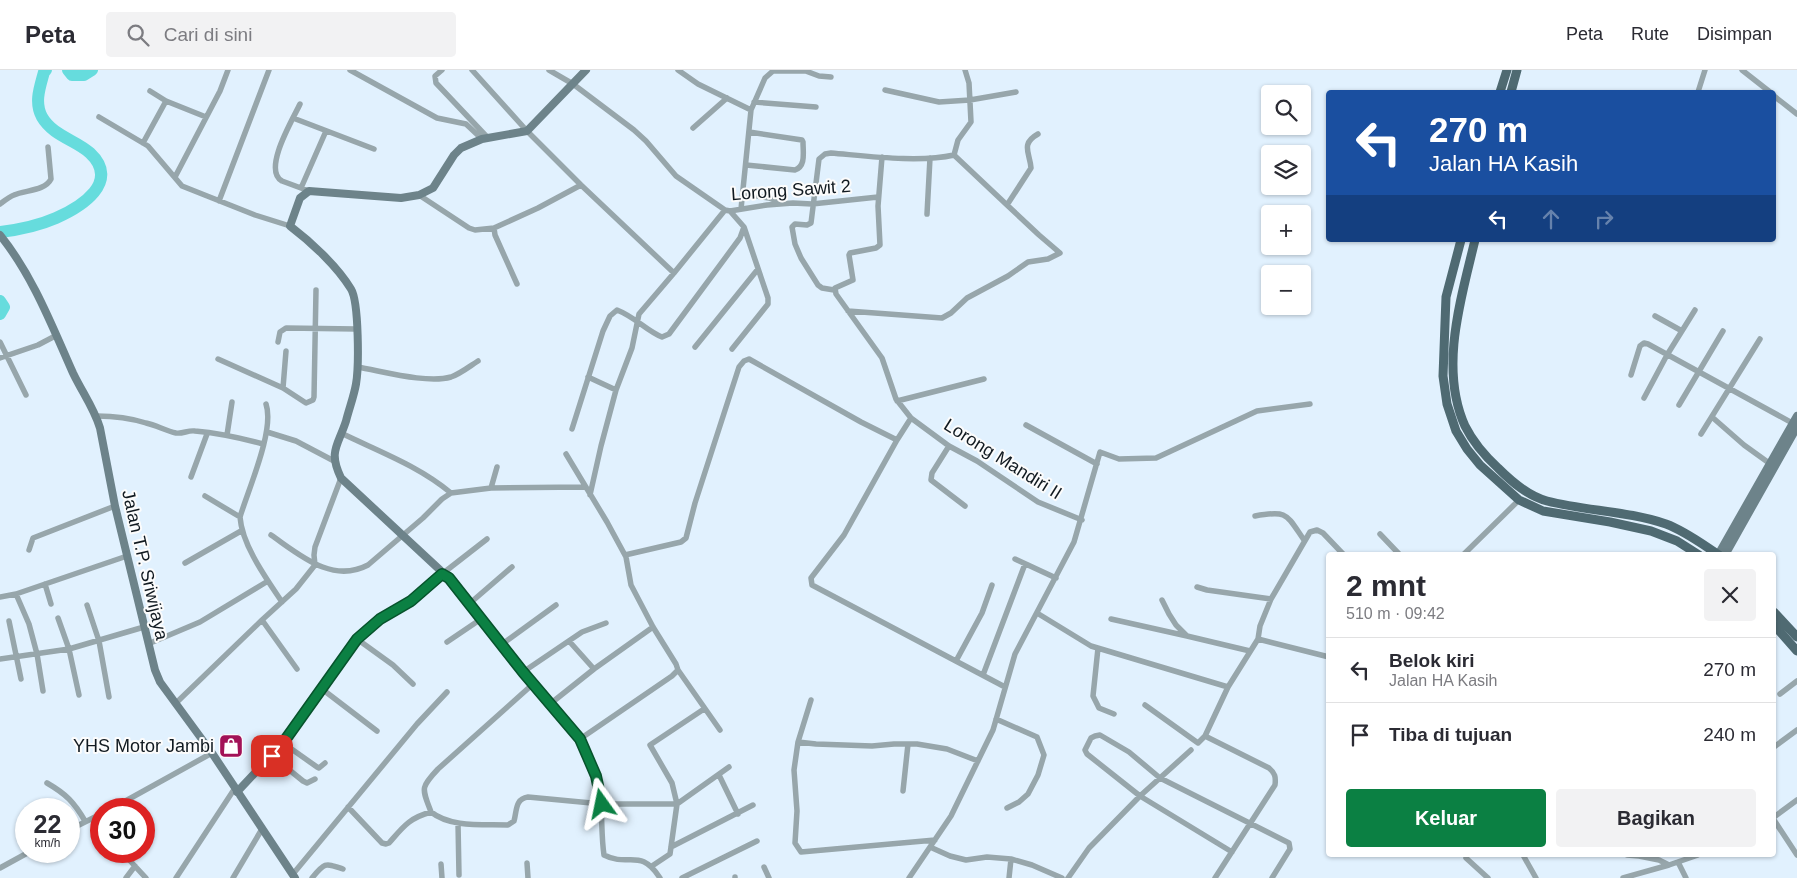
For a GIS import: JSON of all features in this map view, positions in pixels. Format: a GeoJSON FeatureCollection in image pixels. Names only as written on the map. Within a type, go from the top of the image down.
{"type":"FeatureCollection","features":[{"type":"Feature","properties":{"kind":"main road"},"geometry":{"type":"LineString","coordinates":[[1501,90],[1506,70]]}},
{"type":"Feature","properties":{"kind":"main road"},"geometry":{"type":"LineString","coordinates":[[1512,90],[1517,70]]}},
{"type":"Feature","properties":{"kind":"main road"},"geometry":{"type":"LineString","coordinates":[[1460,242],[1446,297],[1443,376],[1447,404],[1456,431],[1467,448],[1480,465],[1519,500],[1543,511],[1651,531],[1678,541],[1694,552]]}},
{"type":"Feature","properties":{"kind":"main road"},"geometry":{"type":"LineString","coordinates":[[1475,242],[1459,308],[1454,375],[1458,402],[1466,426],[1487,458],[1524,492],[1546,501],[1612,511],[1668,525],[1713,552]]}},
{"type":"Feature","properties":{"kind":"main road"},"geometry":{"type":"LineString","coordinates":[[1776,614],[1797,637]]}},
{"type":"Feature","properties":{"kind":"main road"},"geometry":{"type":"LineString","coordinates":[[1776,627],[1797,651]]}},
{"type":"Feature","properties":{"kind":"street"},"geometry":{"type":"LineString","coordinates":[[174,177],[206,118],[228,70]]}},
{"type":"Feature","properties":{"kind":"street"},"geometry":{"type":"LineString","coordinates":[[219,201],[269,70]]}},
{"type":"Feature","properties":{"kind":"street"},"geometry":{"type":"LineString","coordinates":[[350,70],[437,118],[466,124],[485,138]]}},
{"type":"Feature","properties":{"kind":"street"},"geometry":{"type":"LineString","coordinates":[[362,76],[366,70]]}},
{"type":"Feature","properties":{"kind":"street"},"geometry":{"type":"LineString","coordinates":[[442,70],[435,76],[436,83],[485,138]]}},
{"type":"Feature","properties":{"kind":"street"},"geometry":{"type":"LineString","coordinates":[[472,70],[527,131],[674,273]]}},
{"type":"Feature","properties":{"kind":"street","name":"Lorong Sawit 2"},"geometry":{"type":"LineString","coordinates":[[550,70],[573,84],[640,135],[680,180],[728,211],[783,204],[812,204],[878,197]]}},
{"type":"Feature","properties":{"kind":"street"},"geometry":{"type":"LineString","coordinates":[[300,104],[278,152],[275,174],[278,178],[305,189],[401,198],[419,195],[433,188],[454,154],[460,148],[485,138],[527,131],[586,70]]}},
{"type":"Feature","properties":{"kind":"street"},"geometry":{"type":"LineString","coordinates":[[678,70],[698,84],[751,110]]}},
{"type":"Feature","properties":{"kind":"street"},"geometry":{"type":"LineString","coordinates":[[741,209],[751,110],[769,73],[773,70],[806,71],[819,76],[831,77]]}},
{"type":"Feature","properties":{"kind":"street"},"geometry":{"type":"LineString","coordinates":[[954,155],[958,140],[971,122],[969,83],[965,70]]}},
{"type":"Feature","properties":{"kind":"street"},"geometry":{"type":"LineString","coordinates":[[1699,90],[1705,70]]}},
{"type":"Feature","properties":{"kind":"street"},"geometry":{"type":"LineString","coordinates":[[1742,70],[1767,90]]}},
{"type":"Feature","properties":{"kind":"street"},"geometry":{"type":"LineString","coordinates":[[885,90],[932,102],[970,100],[1016,92]]}},
{"type":"Feature","properties":{"kind":"street"},"geometry":{"type":"LineString","coordinates":[[150,91],[166,101],[206,118]]}},
{"type":"Feature","properties":{"kind":"street"},"geometry":{"type":"LineString","coordinates":[[693,128],[727,98]]}},
{"type":"Feature","properties":{"kind":"street"},"geometry":{"type":"LineString","coordinates":[[1776,98],[1797,114]]}},
{"type":"Feature","properties":{"kind":"street"},"geometry":{"type":"LineString","coordinates":[[143,143],[166,101]]}},
{"type":"Feature","properties":{"kind":"street"},"geometry":{"type":"LineString","coordinates":[[754,102],[816,107]]}},
{"type":"Feature","properties":{"kind":"street"},"geometry":{"type":"LineString","coordinates":[[99,117],[148,146],[182,186],[290,226],[304,237],[340,273],[352,290],[356,305],[357,367],[356,384],[335,447],[334,461],[341,478],[403,534],[442,574],[449,578],[523,672],[580,739],[596,776],[602,804],[604,856],[612,859],[640,860],[652,866],[660,878]]}},
{"type":"Feature","properties":{"kind":"street"},"geometry":{"type":"LineString","coordinates":[[294,118],[374,149]]}},
{"type":"Feature","properties":{"kind":"street"},"geometry":{"type":"LineString","coordinates":[[290,226],[326,131]]}},
{"type":"Feature","properties":{"kind":"street"},"geometry":{"type":"LineString","coordinates":[[746,165],[798,170],[802,164],[802,140],[749,132]]}},
{"type":"Feature","properties":{"kind":"street"},"geometry":{"type":"LineString","coordinates":[[1007,205],[1031,168],[1027,148],[1031,138],[1038,134]]}},
{"type":"Feature","properties":{"kind":"street"},"geometry":{"type":"LineString","coordinates":[[0,204],[16,194],[43,187],[49,183],[51,180],[48,147]]}},
{"type":"Feature","properties":{"kind":"street"},"geometry":{"type":"LineString","coordinates":[[954,155],[930,158],[825,154],[819,158],[811,223],[793,225],[795,244],[802,262],[818,285],[822,288],[834,290],[884,362],[897,401],[984,379]]}},
{"type":"Feature","properties":{"kind":"street"},"geometry":{"type":"LineString","coordinates":[[848,311],[942,318],[951,314],[967,298],[1008,276],[1028,262],[1048,259],[1060,253],[1038,235],[954,155]]}},
{"type":"Feature","properties":{"kind":"street"},"geometry":{"type":"LineString","coordinates":[[834,290],[838,286],[853,280],[850,253],[876,248],[880,245],[878,197],[882,157]]}},
{"type":"Feature","properties":{"kind":"street"},"geometry":{"type":"LineString","coordinates":[[927,214],[930,158]]}},
{"type":"Feature","properties":{"kind":"street"},"geometry":{"type":"LineString","coordinates":[[419,195],[475,230],[494,228],[538,208],[581,185]]}},
{"type":"Feature","properties":{"kind":"street"},"geometry":{"type":"LineString","coordinates":[[743,194],[769,198],[783,204]]}},
{"type":"Feature","properties":{"kind":"street"},"geometry":{"type":"LineString","coordinates":[[590,495],[616,390],[632,348],[639,314],[728,211],[744,227],[768,298],[768,304],[732,349]]}},
{"type":"Feature","properties":{"kind":"street"},"geometry":{"type":"LineString","coordinates":[[572,429],[603,331],[610,316],[617,310],[637,320],[657,335],[662,337],[669,334],[740,238],[744,227]]}},
{"type":"Feature","properties":{"kind":"street"},"geometry":{"type":"LineString","coordinates":[[494,228],[495,235],[517,284]]}},
{"type":"Feature","properties":{"kind":"street","name":"Jalan T.P. Sriwijaya"},"geometry":{"type":"LineString","coordinates":[[2,237],[19,261],[96,416],[115,506],[148,644],[158,676],[294,876]]}},
{"type":"Feature","properties":{"kind":"street"},"geometry":{"type":"LineString","coordinates":[[695,347],[758,269]]}},
{"type":"Feature","properties":{"kind":"street"},"geometry":{"type":"LineString","coordinates":[[218,359],[283,388],[306,403],[313,400],[316,290]]}},
{"type":"Feature","properties":{"kind":"street"},"geometry":{"type":"LineString","coordinates":[[1644,398],[1667,355],[1695,310]]}},
{"type":"Feature","properties":{"kind":"street"},"geometry":{"type":"LineString","coordinates":[[1655,316],[1682,331]]}},
{"type":"Feature","properties":{"kind":"street"},"geometry":{"type":"LineString","coordinates":[[278,342],[278,334],[282,330],[356,330]]}},
{"type":"Feature","properties":{"kind":"street"},"geometry":{"type":"LineString","coordinates":[[1679,405],[1723,331]]}},
{"type":"Feature","properties":{"kind":"street"},"geometry":{"type":"LineString","coordinates":[[3,357],[32,347],[57,335]]}},
{"type":"Feature","properties":{"kind":"street"},"geometry":{"type":"LineString","coordinates":[[1701,434],[1760,339]]}},
{"type":"Feature","properties":{"kind":"street"},"geometry":{"type":"LineString","coordinates":[[0,342],[3,357],[26,395]]}},
{"type":"Feature","properties":{"kind":"street"},"geometry":{"type":"LineString","coordinates":[[1631,375],[1640,346],[1644,343],[1699,371],[1795,425]]}},
{"type":"Feature","properties":{"kind":"street"},"geometry":{"type":"LineString","coordinates":[[283,388],[286,351]]}},
{"type":"Feature","properties":{"kind":"street"},"geometry":{"type":"LineString","coordinates":[[625,555],[681,542],[686,538],[695,503],[730,394],[739,367],[744,361],[749,359],[897,440]]}},
{"type":"Feature","properties":{"kind":"street"},"geometry":{"type":"LineString","coordinates":[[357,367],[438,379],[452,376],[478,361]]}},
{"type":"Feature","properties":{"kind":"street"},"geometry":{"type":"LineString","coordinates":[[588,377],[616,390]]}},
{"type":"Feature","properties":{"kind":"street","name":"Lorong Mandiri II"},"geometry":{"type":"LineString","coordinates":[[897,401],[911,418],[949,446],[976,461],[1038,502],[1082,520]]}},
{"type":"Feature","properties":{"kind":"street"},"geometry":{"type":"LineString","coordinates":[[227,435],[232,402]]}},
{"type":"Feature","properties":{"kind":"street"},"geometry":{"type":"LineString","coordinates":[[266,404],[268,408],[267,432],[240,517],[241,531],[268,581],[282,602]]}},
{"type":"Feature","properties":{"kind":"street"},"geometry":{"type":"LineString","coordinates":[[909,878],[951,816],[993,730],[1015,654],[1074,542],[1082,520],[1100,452],[1120,460],[1156,458],[1257,411],[1310,404]]}},
{"type":"Feature","properties":{"kind":"street"},"geometry":{"type":"LineString","coordinates":[[96,416],[114,416],[146,422],[174,433],[182,434],[193,430],[207,434],[227,435],[263,444]]}},
{"type":"Feature","properties":{"kind":"street"},"geometry":{"type":"LineString","coordinates":[[1727,552],[1795,425],[1797,416]]}},
{"type":"Feature","properties":{"kind":"street"},"geometry":{"type":"LineString","coordinates":[[1712,417],[1744,445],[1769,463]]}},
{"type":"Feature","properties":{"kind":"street"},"geometry":{"type":"LineString","coordinates":[[911,418],[844,536],[811,578],[810,582],[812,585],[1005,687]]}},
{"type":"Feature","properties":{"kind":"street"},"geometry":{"type":"LineString","coordinates":[[1026,425],[1097,464]]}},
{"type":"Feature","properties":{"kind":"street"},"geometry":{"type":"LineString","coordinates":[[1720,552],[1769,463],[1795,425]]}},
{"type":"Feature","properties":{"kind":"street"},"geometry":{"type":"LineString","coordinates":[[267,432],[296,441],[334,461]]}},
{"type":"Feature","properties":{"kind":"street"},"geometry":{"type":"LineString","coordinates":[[341,433],[404,463],[451,493]]}},
{"type":"Feature","properties":{"kind":"street"},"geometry":{"type":"LineString","coordinates":[[191,477],[207,434]]}},
{"type":"Feature","properties":{"kind":"street"},"geometry":{"type":"LineString","coordinates":[[949,446],[931,478],[935,484],[964,506]]}},
{"type":"Feature","properties":{"kind":"street"},"geometry":{"type":"LineString","coordinates":[[566,454],[625,555],[630,582],[653,627],[678,670],[720,730]]}},
{"type":"Feature","properties":{"kind":"street"},"geometry":{"type":"LineString","coordinates":[[491,488],[497,466]]}},
{"type":"Feature","properties":{"kind":"street"},"geometry":{"type":"LineString","coordinates":[[176,703],[296,589],[315,565],[315,548],[341,478]]}},
{"type":"Feature","properties":{"kind":"street"},"geometry":{"type":"LineString","coordinates":[[271,535],[315,565],[347,572],[368,565],[451,493],[491,488],[585,487]]}},
{"type":"Feature","properties":{"kind":"street"},"geometry":{"type":"LineString","coordinates":[[205,496],[240,517]]}},
{"type":"Feature","properties":{"kind":"street"},"geometry":{"type":"LineString","coordinates":[[1466,552],[1519,500]]}},
{"type":"Feature","properties":{"kind":"street"},"geometry":{"type":"LineString","coordinates":[[29,550],[33,538],[115,506]]}},
{"type":"Feature","properties":{"kind":"street"},"geometry":{"type":"LineString","coordinates":[[1255,516],[1275,512],[1282,514],[1290,520],[1304,540]]}},
{"type":"Feature","properties":{"kind":"street"},"geometry":{"type":"LineString","coordinates":[[1145,705],[1198,743],[1205,736],[1228,687],[1258,639],[1260,626],[1271,599],[1304,540],[1310,532],[1317,530],[1323,533],[1341,552]]}},
{"type":"Feature","properties":{"kind":"street"},"geometry":{"type":"LineString","coordinates":[[185,563],[241,531]]}},
{"type":"Feature","properties":{"kind":"street"},"geometry":{"type":"LineString","coordinates":[[1380,534],[1397,552]]}},
{"type":"Feature","properties":{"kind":"street"},"geometry":{"type":"LineString","coordinates":[[176,878],[236,790],[283,743],[357,639],[380,619],[411,601],[487,539]]}},
{"type":"Feature","properties":{"kind":"street"},"geometry":{"type":"LineString","coordinates":[[0,597],[16,594],[127,556]]}},
{"type":"Feature","properties":{"kind":"street"},"geometry":{"type":"LineString","coordinates":[[1015,559],[1056,578]]}},
{"type":"Feature","properties":{"kind":"street"},"geometry":{"type":"LineString","coordinates":[[983,675],[1025,564]]}},
{"type":"Feature","properties":{"kind":"street"},"geometry":{"type":"LineString","coordinates":[[469,604],[512,567]]}},
{"type":"Feature","properties":{"kind":"street"},"geometry":{"type":"LineString","coordinates":[[148,644],[200,622],[268,581]]}},
{"type":"Feature","properties":{"kind":"street"},"geometry":{"type":"LineString","coordinates":[[45,584],[51,604]]}},
{"type":"Feature","properties":{"kind":"street"},"geometry":{"type":"LineString","coordinates":[[956,661],[982,613],[992,585]]}},
{"type":"Feature","properties":{"kind":"street"},"geometry":{"type":"LineString","coordinates":[[1197,587],[1271,599]]}},
{"type":"Feature","properties":{"kind":"street"},"geometry":{"type":"LineString","coordinates":[[16,594],[29,624],[37,654],[43,691]]}},
{"type":"Feature","properties":{"kind":"street"},"geometry":{"type":"LineString","coordinates":[[1162,600],[1176,625],[1187,636]]}},
{"type":"Feature","properties":{"kind":"street"},"geometry":{"type":"LineString","coordinates":[[87,605],[99,641],[109,697]]}},
{"type":"Feature","properties":{"kind":"street"},"geometry":{"type":"LineString","coordinates":[[502,645],[556,605]]}},
{"type":"Feature","properties":{"kind":"street"},"geometry":{"type":"LineString","coordinates":[[1037,613],[1091,646],[1228,687]]}},
{"type":"Feature","properties":{"kind":"street"},"geometry":{"type":"LineString","coordinates":[[58,618],[69,649],[79,695]]}},
{"type":"Feature","properties":{"kind":"street"},"geometry":{"type":"LineString","coordinates":[[448,642],[481,619]]}},
{"type":"Feature","properties":{"kind":"street"},"geometry":{"type":"LineString","coordinates":[[1111,619],[1250,651]]}},
{"type":"Feature","properties":{"kind":"street"},"geometry":{"type":"LineString","coordinates":[[262,620],[297,669]]}},
{"type":"Feature","properties":{"kind":"street"},"geometry":{"type":"LineString","coordinates":[[9,621],[21,679]]}},
{"type":"Feature","properties":{"kind":"street"},"geometry":{"type":"LineString","coordinates":[[523,672],[582,632],[606,623]]}},
{"type":"Feature","properties":{"kind":"street"},"geometry":{"type":"LineString","coordinates":[[0,659],[69,649],[144,627]]}},
{"type":"Feature","properties":{"kind":"street"},"geometry":{"type":"LineString","coordinates":[[550,704],[653,627]]}},
{"type":"Feature","properties":{"kind":"street"},"geometry":{"type":"LineString","coordinates":[[357,639],[393,665],[413,684]]}},
{"type":"Feature","properties":{"kind":"street"},"geometry":{"type":"LineString","coordinates":[[1258,639],[1326,656]]}},
{"type":"Feature","properties":{"kind":"street"},"geometry":{"type":"LineString","coordinates":[[569,641],[594,670]]}},
{"type":"Feature","properties":{"kind":"street"},"geometry":{"type":"LineString","coordinates":[[1098,648],[1093,696],[1099,708],[1114,714]]}},
{"type":"Feature","properties":{"kind":"street"},"geometry":{"type":"LineString","coordinates":[[580,739],[678,670]]}},
{"type":"Feature","properties":{"kind":"street"},"geometry":{"type":"LineString","coordinates":[[1780,694],[1797,680]]}},
{"type":"Feature","properties":{"kind":"street"},"geometry":{"type":"LineString","coordinates":[[533,684],[424,783],[424,792],[431,812],[442,820],[458,823],[508,825],[514,821],[518,802],[521,798],[528,797],[602,804],[677,804],[729,767]]}},
{"type":"Feature","properties":{"kind":"street"},"geometry":{"type":"LineString","coordinates":[[322,689],[377,731]]}},
{"type":"Feature","properties":{"kind":"street"},"geometry":{"type":"LineString","coordinates":[[294,876],[417,724],[447,692]]}},
{"type":"Feature","properties":{"kind":"street"},"geometry":{"type":"LineString","coordinates":[[811,700],[798,742],[794,770],[797,811],[795,844],[801,852],[935,840]]}},
{"type":"Feature","properties":{"kind":"street"},"geometry":{"type":"LineString","coordinates":[[652,866],[670,854],[677,804],[672,782],[650,745],[704,709]]}},
{"type":"Feature","properties":{"kind":"street"},"geometry":{"type":"LineString","coordinates":[[996,719],[1037,737],[1044,755],[1038,775],[1028,794],[1019,802],[1007,808]]}},
{"type":"Feature","properties":{"kind":"street"},"geometry":{"type":"LineString","coordinates":[[1776,746],[1797,730]]}},
{"type":"Feature","properties":{"kind":"street"},"geometry":{"type":"LineString","coordinates":[[1232,852],[1140,796],[1087,754],[1085,750],[1091,738],[1100,735],[1129,752],[1160,778],[1285,841],[1291,846],[1272,878]]}},
{"type":"Feature","properties":{"kind":"street"},"geometry":{"type":"LineString","coordinates":[[1205,736],[1274,772],[1276,777],[1275,785],[1215,878]]}},
{"type":"Feature","properties":{"kind":"street"},"geometry":{"type":"LineString","coordinates":[[798,742],[872,746],[908,744],[947,749],[978,761]]}},
{"type":"Feature","properties":{"kind":"street"},"geometry":{"type":"LineString","coordinates":[[283,743],[319,768],[325,763]]}},
{"type":"Feature","properties":{"kind":"street"},"geometry":{"type":"LineString","coordinates":[[903,790],[908,744]]}},
{"type":"Feature","properties":{"kind":"street"},"geometry":{"type":"LineString","coordinates":[[1068,878],[1089,848],[1140,796],[1191,750]]}},
{"type":"Feature","properties":{"kind":"street"},"geometry":{"type":"LineString","coordinates":[[131,798],[212,753]]}},
{"type":"Feature","properties":{"kind":"street"},"geometry":{"type":"LineString","coordinates":[[272,756],[303,781],[308,783],[315,779]]}},
{"type":"Feature","properties":{"kind":"street"},"geometry":{"type":"LineString","coordinates":[[719,774],[738,814]]}},
{"type":"Feature","properties":{"kind":"street"},"geometry":{"type":"LineString","coordinates":[[48,783],[65,793],[77,806],[85,821]]}},
{"type":"Feature","properties":{"kind":"street"},"geometry":{"type":"LineString","coordinates":[[1776,816],[1797,800]]}},
{"type":"Feature","properties":{"kind":"street"},"geometry":{"type":"LineString","coordinates":[[672,847],[753,805]]}},
{"type":"Feature","properties":{"kind":"street"},"geometry":{"type":"LineString","coordinates":[[348,808],[382,843],[386,844],[407,822],[417,816],[431,812]]}},
{"type":"Feature","properties":{"kind":"street"},"geometry":{"type":"LineString","coordinates":[[80,824],[90,820]]}},
{"type":"Feature","properties":{"kind":"street"},"geometry":{"type":"LineString","coordinates":[[1776,821],[1797,855]]}},
{"type":"Feature","properties":{"kind":"street"},"geometry":{"type":"LineString","coordinates":[[458,823],[459,875]]}},
{"type":"Feature","properties":{"kind":"street"},"geometry":{"type":"LineString","coordinates":[[233,878],[262,829]]}},
{"type":"Feature","properties":{"kind":"street"},"geometry":{"type":"LineString","coordinates":[[682,878],[757,841]]}},
{"type":"Feature","properties":{"kind":"street"},"geometry":{"type":"LineString","coordinates":[[930,847],[950,856],[966,860],[987,857],[1011,859],[1032,865],[1062,878]]}},
{"type":"Feature","properties":{"kind":"street"},"geometry":{"type":"LineString","coordinates":[[1524,857],[1536,878]]}},
{"type":"Feature","properties":{"kind":"street"},"geometry":{"type":"LineString","coordinates":[[1644,857],[1660,860],[1669,865]]}},
{"type":"Feature","properties":{"kind":"street"},"geometry":{"type":"LineString","coordinates":[[1623,878],[1692,857]]}},
{"type":"Feature","properties":{"kind":"street"},"geometry":{"type":"LineString","coordinates":[[1466,858],[1488,878]]}},
{"type":"Feature","properties":{"kind":"street"},"geometry":{"type":"LineString","coordinates":[[1009,878],[1011,859]]}},
{"type":"Feature","properties":{"kind":"street"},"geometry":{"type":"LineString","coordinates":[[0,868],[15,860]]}},
{"type":"Feature","properties":{"kind":"street"},"geometry":{"type":"LineString","coordinates":[[1678,862],[1686,878]]}},
{"type":"Feature","properties":{"kind":"street"},"geometry":{"type":"LineString","coordinates":[[132,863],[146,878]]}},
{"type":"Feature","properties":{"kind":"street"},"geometry":{"type":"LineString","coordinates":[[312,878],[323,865],[329,863],[344,869]]}},
{"type":"Feature","properties":{"kind":"street"},"geometry":{"type":"LineString","coordinates":[[527,863],[528,878]]}},
{"type":"Feature","properties":{"kind":"street"},"geometry":{"type":"LineString","coordinates":[[441,864],[442,878]]}},
{"type":"Feature","properties":{"kind":"street"},"geometry":{"type":"LineString","coordinates":[[126,878],[135,866]]}},
{"type":"Feature","properties":{"kind":"street"},"geometry":{"type":"LineString","coordinates":[[764,867],[769,878]]}},
{"type":"Feature","properties":{"kind":"waterway"},"geometry":{"type":"LineString","coordinates":[[0,232],[21,229],[50,221],[86,200],[99,183],[101,174],[98,164],[90,153],[52,129],[42,117],[38,106],[38,94],[46,70]]}},
{"type":"Feature","properties":{"kind":"waterway"},"geometry":{"type":"LineString","coordinates":[[68,70],[72,75],[84,75],[92,70]]}},
{"type":"Feature","properties":{"kind":"waterway"},"geometry":{"type":"LineString","coordinates":[[0,301],[4,307],[0,314]]}},
{"type":"Feature","properties":{"kind":"place","name":"YHS Motor Jambi"},"geometry":{"type":"Point","coordinates":[231,746]}},
{"type":"Feature","properties":{"kind":"route"},"geometry":{"type":"LineString","coordinates":[[272,756],[357,639],[380,619],[411,601],[442,574],[449,578],[523,672],[580,739],[596,776],[602,804]]}}]}
